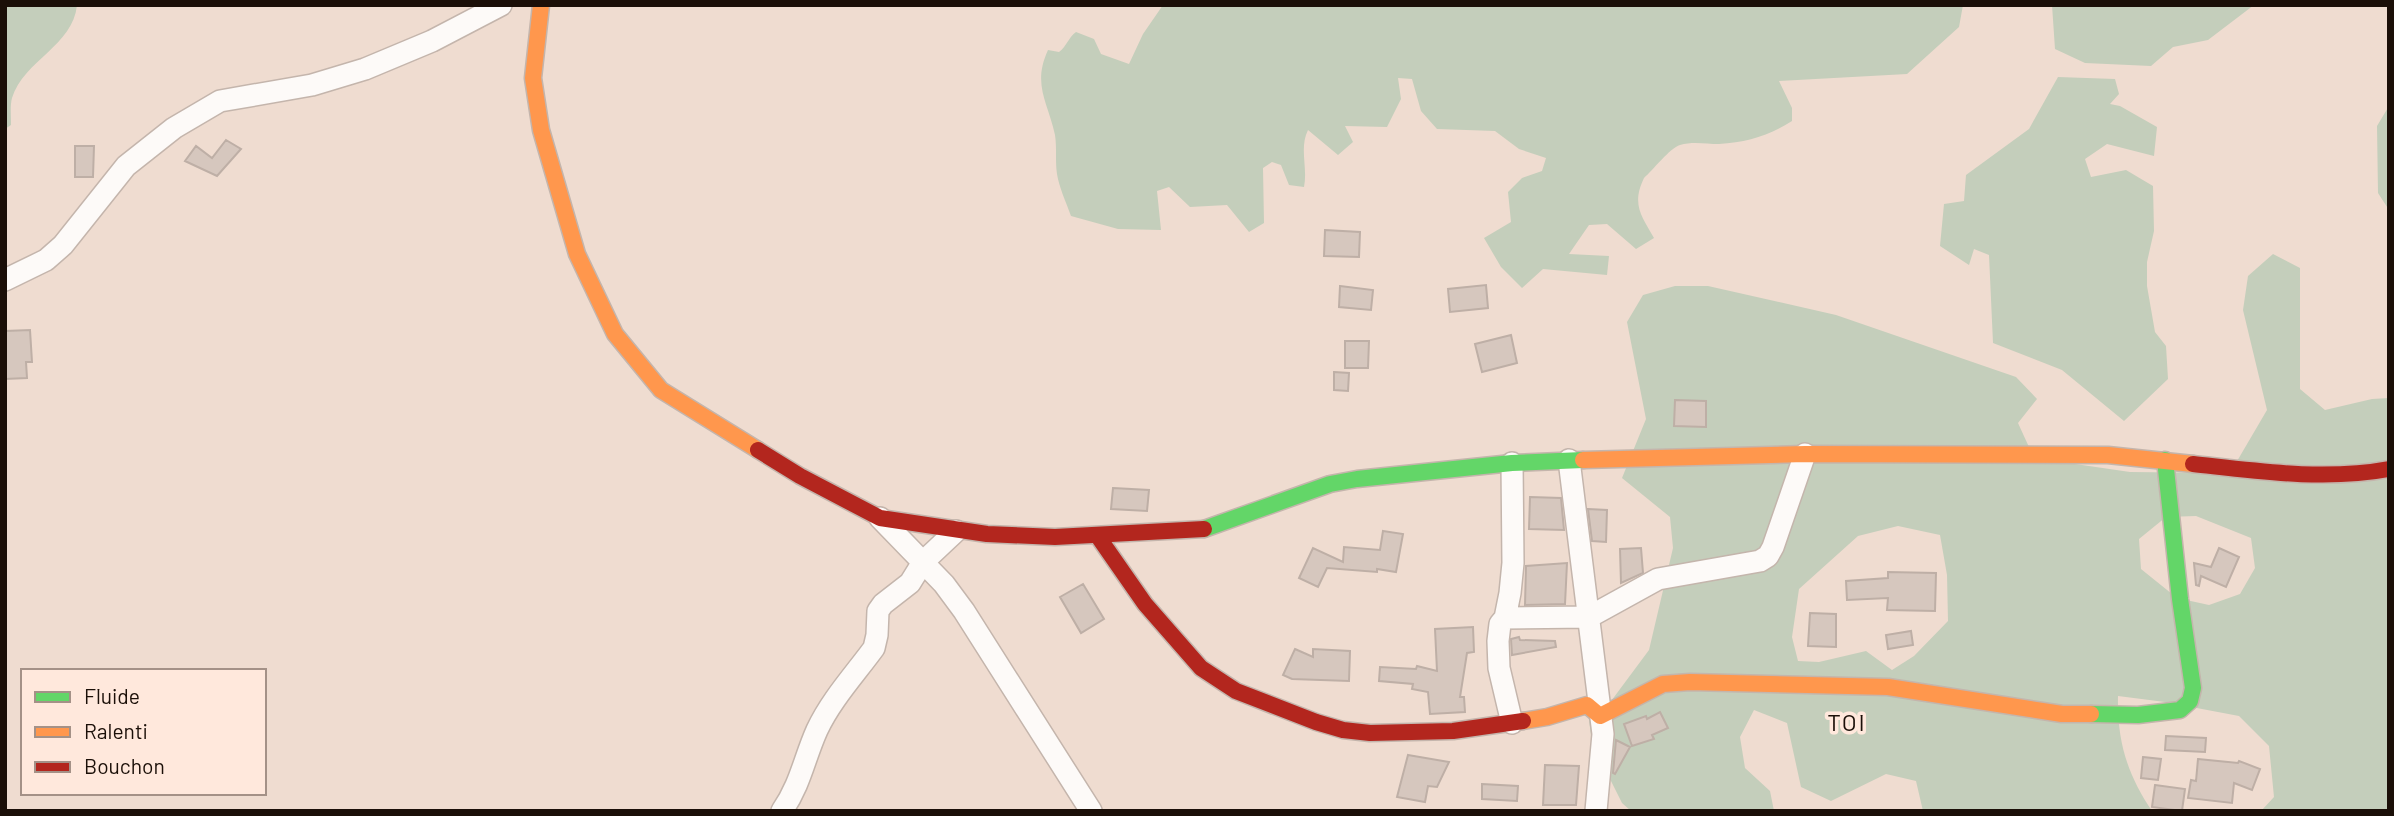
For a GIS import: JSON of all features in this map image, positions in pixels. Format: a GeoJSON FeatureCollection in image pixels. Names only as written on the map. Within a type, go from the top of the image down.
{"type":"FeatureCollection","features":[{"type":"Feature","properties":{"kind":"street"},"geometry":{"type":"LineString","coordinates":[[5,280],[46,260],[63,245],[126,166],[174,128],[220,101],[312,85],[365,69],[432,41],[501,5]]}},
{"type":"Feature","properties":{"kind":"street"},"geometry":{"type":"LineString","coordinates":[[541,5],[533,78],[541,130],[577,254],[615,334],[661,390],[800,476],[880,518],[944,584],[964,611],[1091,811]]}},
{"type":"Feature","properties":{"kind":"street"},"geometry":{"type":"LineString","coordinates":[[880,518],[956,531],[1055,537],[1206,529],[1330,484],[1419,471],[1569,460],[1805,454],[2108,455],[2325,475],[2363,474],[2389,469]]}},
{"type":"Feature","properties":{"kind":"street"},"geometry":{"type":"LineString","coordinates":[[1504,618],[1589,617],[1658,579],[1760,561],[1768,556],[1773,547],[1805,454]]}},
{"type":"Feature","properties":{"kind":"street"},"geometry":{"type":"LineString","coordinates":[[1569,460],[1603,734],[1597,811]]}},
{"type":"Feature","properties":{"kind":"street"},"geometry":{"type":"LineString","coordinates":[[1600,716],[1663,684],[1690,682],[1888,687],[2062,714],[2138,715],[2180,710],[2190,701],[2193,688],[2165,460]]}},
{"type":"Feature","properties":{"kind":"street"},"geometry":{"type":"LineString","coordinates":[[1512,463],[1513,563],[1498,641],[1499,668],[1512,723]]}},
{"type":"Feature","properties":{"kind":"street"},"geometry":{"type":"LineString","coordinates":[[782,811],[795,792],[826,713],[874,648],[878,611],[910,583],[923,562],[956,531]]}},
{"type":"Feature","properties":{"kind":"street"},"geometry":{"type":"LineString","coordinates":[[1097,535],[1145,604],[1201,668],[1236,691],[1316,722],[1343,730],[1370,733],[1453,731],[1547,717],[1587,705],[1600,716]]}},
{"type":"Feature","properties":{"kind":"green space"},"geometry":{"type":"Polygon","coordinates":[[[5,5],[77,5],[74,19],[67,31],[18,85],[11,101],[11,125],[5,129],[5,5]]]}},
{"type":"Feature","properties":{"kind":"green space"},"geometry":{"type":"Polygon","coordinates":[[[1163,5],[1963,5],[1959,27],[1907,74],[1779,81],[1792,108],[1792,121],[1748,140],[1719,144],[1690,143],[1676,147],[1644,178],[1640,187],[1638,203],[1654,238],[1636,249],[1607,224],[1589,225],[1569,254],[1609,256],[1607,275],[1543,269],[1522,288],[1501,267],[1484,238],[1511,222],[1508,192],[1522,178],[1542,171],[1546,158],[1519,149],[1495,131],[1437,129],[1421,111],[1412,79],[1398,78],[1401,99],[1387,127],[1345,126],[1353,142],[1338,155],[1308,130],[1304,144],[1304,187],[1289,185],[1281,165],[1272,162],[1263,168],[1264,223],[1249,232],[1227,205],[1190,207],[1169,187],[1157,191],[1161,230],[1118,229],[1071,216],[1058,179],[1055,135],[1041,84],[1043,62],[1048,50],[1059,52],[1076,32],[1094,39],[1101,54],[1129,64],[1143,34],[1163,5]]]}},
{"type":"Feature","properties":{"kind":"green space"},"geometry":{"type":"Polygon","coordinates":[[[2052,5],[2254,5],[2208,40],[2173,47],[2151,66],[2085,63],[2055,49],[2052,5]]]}},
{"type":"Feature","properties":{"kind":"green space"},"geometry":{"type":"Polygon","coordinates":[[[2058,77],[2115,79],[2119,94],[2110,104],[2120,106],[2157,127],[2154,156],[2107,144],[2085,159],[2091,177],[2126,170],[2153,186],[2154,231],[2147,262],[2147,286],[2155,332],[2166,346],[2168,379],[2124,421],[2062,370],[1993,343],[1989,255],[1974,249],[1969,265],[1940,246],[1944,204],[1964,201],[1966,175],[2029,129],[2058,77]]]}},
{"type":"Feature","properties":{"kind":"green space"},"geometry":{"type":"Polygon","coordinates":[[[2389,106],[2389,210],[2378,193],[2377,126],[2389,106]]]}},
{"type":"Feature","properties":{"kind":"green space"},"geometry":{"type":"Polygon","coordinates":[[[2273,254],[2300,268],[2300,389],[2325,410],[2372,399],[2389,398],[2389,811],[2261,811],[2274,797],[2269,746],[2239,716],[2118,696],[2119,728],[2125,757],[2136,784],[2152,811],[1923,811],[1916,781],[1886,774],[1831,801],[1801,787],[1787,723],[1754,710],[1740,737],[1745,768],[1770,791],[1774,811],[1631,811],[1622,803],[1592,743],[1587,705],[1600,716],[1649,650],[1673,548],[1670,517],[1622,478],[1646,419],[1627,322],[1643,295],[1675,286],[1708,286],[1836,315],[2016,377],[2037,399],[2018,423],[2034,458],[2130,472],[2223,473],[2233,468],[2267,410],[2243,310],[2248,276],[2273,254]],[[2196,516],[2166,517],[2139,539],[2141,569],[2177,598],[2209,605],[2240,594],[2255,568],[2251,538],[2196,516]],[[1898,526],[1858,536],[1799,589],[1792,637],[1798,661],[1819,662],[1866,651],[1892,670],[1914,656],[1948,621],[1947,575],[1940,535],[1898,526]]]}},
{"type":"Feature","properties":{"kind":"building"},"geometry":{"type":"Polygon","coordinates":[[[226,140],[241,149],[217,176],[185,161],[196,146],[212,158],[226,140]]]}},
{"type":"Feature","properties":{"kind":"building"},"geometry":{"type":"Polygon","coordinates":[[[75,146],[94,146],[93,177],[75,177],[75,146]]]}},
{"type":"Feature","properties":{"kind":"building"},"geometry":{"type":"Polygon","coordinates":[[[1325,230],[1360,232],[1359,257],[1324,256],[1325,230]]]}},
{"type":"Feature","properties":{"kind":"building"},"geometry":{"type":"Polygon","coordinates":[[[1486,285],[1488,308],[1450,312],[1448,289],[1486,285]]]}},
{"type":"Feature","properties":{"kind":"building"},"geometry":{"type":"Polygon","coordinates":[[[1340,286],[1373,290],[1371,310],[1339,307],[1340,286]]]}},
{"type":"Feature","properties":{"kind":"building"},"geometry":{"type":"Polygon","coordinates":[[[30,330],[32,362],[26,362],[27,378],[5,379],[5,331],[30,330]]]}},
{"type":"Feature","properties":{"kind":"building"},"geometry":{"type":"Polygon","coordinates":[[[1511,335],[1517,363],[1482,372],[1475,344],[1511,335]]]}},
{"type":"Feature","properties":{"kind":"building"},"geometry":{"type":"Polygon","coordinates":[[[1345,341],[1369,341],[1368,368],[1345,368],[1345,341]]]}},
{"type":"Feature","properties":{"kind":"building"},"geometry":{"type":"Polygon","coordinates":[[[1334,372],[1349,373],[1348,391],[1334,390],[1334,372]]]}},
{"type":"Feature","properties":{"kind":"building"},"geometry":{"type":"Polygon","coordinates":[[[1675,400],[1706,401],[1706,427],[1674,426],[1675,400]]]}},
{"type":"Feature","properties":{"kind":"building"},"geometry":{"type":"Polygon","coordinates":[[[1113,488],[1149,490],[1147,511],[1111,509],[1113,488]]]}},
{"type":"Feature","properties":{"kind":"building"},"geometry":{"type":"Polygon","coordinates":[[[1530,497],[1561,498],[1564,530],[1529,529],[1530,497]]]}},
{"type":"Feature","properties":{"kind":"building"},"geometry":{"type":"Polygon","coordinates":[[[1588,509],[1607,510],[1606,542],[1592,541],[1588,509]]]}},
{"type":"Feature","properties":{"kind":"building"},"geometry":{"type":"Polygon","coordinates":[[[1383,531],[1403,534],[1396,572],[1327,568],[1318,587],[1299,578],[1313,548],[1343,562],[1344,547],[1380,550],[1383,531]]]}},
{"type":"Feature","properties":{"kind":"building"},"geometry":{"type":"Polygon","coordinates":[[[1641,548],[1643,573],[1621,583],[1620,549],[1641,548]]]}},
{"type":"Feature","properties":{"kind":"building"},"geometry":{"type":"Polygon","coordinates":[[[2219,548],[2239,557],[2226,587],[2201,576],[2199,586],[2196,585],[2194,563],[2211,567],[2219,548]]]}},
{"type":"Feature","properties":{"kind":"building"},"geometry":{"type":"Polygon","coordinates":[[[1567,563],[1565,604],[1525,605],[1526,566],[1567,563]]]}},
{"type":"Feature","properties":{"kind":"building"},"geometry":{"type":"Polygon","coordinates":[[[1888,572],[1936,573],[1935,611],[1887,610],[1888,598],[1847,600],[1846,581],[1888,578],[1888,572]]]}},
{"type":"Feature","properties":{"kind":"building"},"geometry":{"type":"Polygon","coordinates":[[[1083,584],[1104,619],[1081,633],[1060,597],[1083,584]]]}},
{"type":"Feature","properties":{"kind":"building"},"geometry":{"type":"Polygon","coordinates":[[[1810,613],[1836,614],[1836,647],[1808,646],[1810,613]]]}},
{"type":"Feature","properties":{"kind":"building"},"geometry":{"type":"Polygon","coordinates":[[[1473,627],[1474,652],[1467,653],[1460,697],[1464,697],[1465,712],[1430,714],[1428,692],[1412,689],[1413,684],[1379,681],[1380,667],[1416,669],[1417,666],[1437,671],[1435,629],[1473,627]]]}},
{"type":"Feature","properties":{"kind":"building"},"geometry":{"type":"Polygon","coordinates":[[[1911,631],[1913,645],[1888,649],[1886,635],[1911,631]]]}},
{"type":"Feature","properties":{"kind":"building"},"geometry":{"type":"Polygon","coordinates":[[[1519,637],[1520,640],[1555,641],[1556,647],[1512,655],[1511,639],[1519,637]]]}},
{"type":"Feature","properties":{"kind":"building"},"geometry":{"type":"Polygon","coordinates":[[[1295,649],[1313,657],[1313,649],[1350,651],[1349,681],[1292,679],[1283,675],[1295,649]]]}},
{"type":"Feature","properties":{"kind":"building"},"geometry":{"type":"Polygon","coordinates":[[[1660,712],[1668,728],[1652,735],[1654,739],[1632,746],[1624,724],[1646,716],[1647,719],[1660,712]]]}},
{"type":"Feature","properties":{"kind":"building"},"geometry":{"type":"Polygon","coordinates":[[[2166,736],[2206,738],[2205,752],[2165,750],[2166,736]]]}},
{"type":"Feature","properties":{"kind":"building"},"geometry":{"type":"Polygon","coordinates":[[[1616,740],[1630,747],[1615,774],[1613,773],[1616,740]]]}},
{"type":"Feature","properties":{"kind":"building"},"geometry":{"type":"Polygon","coordinates":[[[1408,755],[1449,762],[1437,787],[1428,786],[1425,802],[1397,797],[1408,755]]]}},
{"type":"Feature","properties":{"kind":"building"},"geometry":{"type":"Polygon","coordinates":[[[2143,757],[2161,759],[2158,780],[2141,778],[2143,757]]]}},
{"type":"Feature","properties":{"kind":"building"},"geometry":{"type":"Polygon","coordinates":[[[2198,759],[2239,761],[2260,769],[2252,790],[2234,783],[2232,803],[2188,798],[2191,780],[2196,781],[2198,759]]]}},
{"type":"Feature","properties":{"kind":"building"},"geometry":{"type":"Polygon","coordinates":[[[1545,765],[1579,766],[1576,805],[1543,805],[1545,765]]]}},
{"type":"Feature","properties":{"kind":"building"},"geometry":{"type":"Polygon","coordinates":[[[1482,784],[1518,786],[1517,801],[1482,799],[1482,784]]]}},
{"type":"Feature","properties":{"kind":"building"},"geometry":{"type":"Polygon","coordinates":[[[2155,785],[2185,789],[2182,811],[2152,807],[2155,785]]]}},
{"type":"Feature","properties":{"kind":"traffic: fast"},"geometry":{"type":"LineString","coordinates":[[1204,529],[1330,484],[1357,479],[1512,463],[1583,460]]}},
{"type":"Feature","properties":{"kind":"traffic: fast"},"geometry":{"type":"LineString","coordinates":[[2091,714],[2138,715],[2180,710],[2190,701],[2193,688],[2165,460]]}},
{"type":"Feature","properties":{"kind":"traffic: slow"},"geometry":{"type":"LineString","coordinates":[[541,5],[533,78],[541,130],[577,254],[615,334],[661,390],[758,450]]}},
{"type":"Feature","properties":{"kind":"traffic: slow"},"geometry":{"type":"LineString","coordinates":[[1583,460],[1805,454],[2108,455],[2193,464]]}},
{"type":"Feature","properties":{"kind":"traffic: slow"},"geometry":{"type":"LineString","coordinates":[[1523,721],[1587,705],[1600,716],[1663,684],[1690,682],[1888,687],[2062,714],[2091,714]]}},
{"type":"Feature","properties":{"kind":"traffic: jam"},"geometry":{"type":"LineString","coordinates":[[758,450],[800,476],[880,518],[987,534],[1055,537],[1204,529]]}},
{"type":"Feature","properties":{"kind":"traffic: jam"},"geometry":{"type":"LineString","coordinates":[[2193,464],[2316,475],[2389,469]]}},
{"type":"Feature","properties":{"kind":"traffic: jam"},"geometry":{"type":"LineString","coordinates":[[1097,535],[1145,604],[1201,668],[1236,691],[1316,722],[1343,730],[1370,733],[1453,731],[1523,721]]}},
{"type":"Feature","properties":{"kind":"district","name":"TOI"},"geometry":{"type":"Point","coordinates":[1847,721]}}]}
